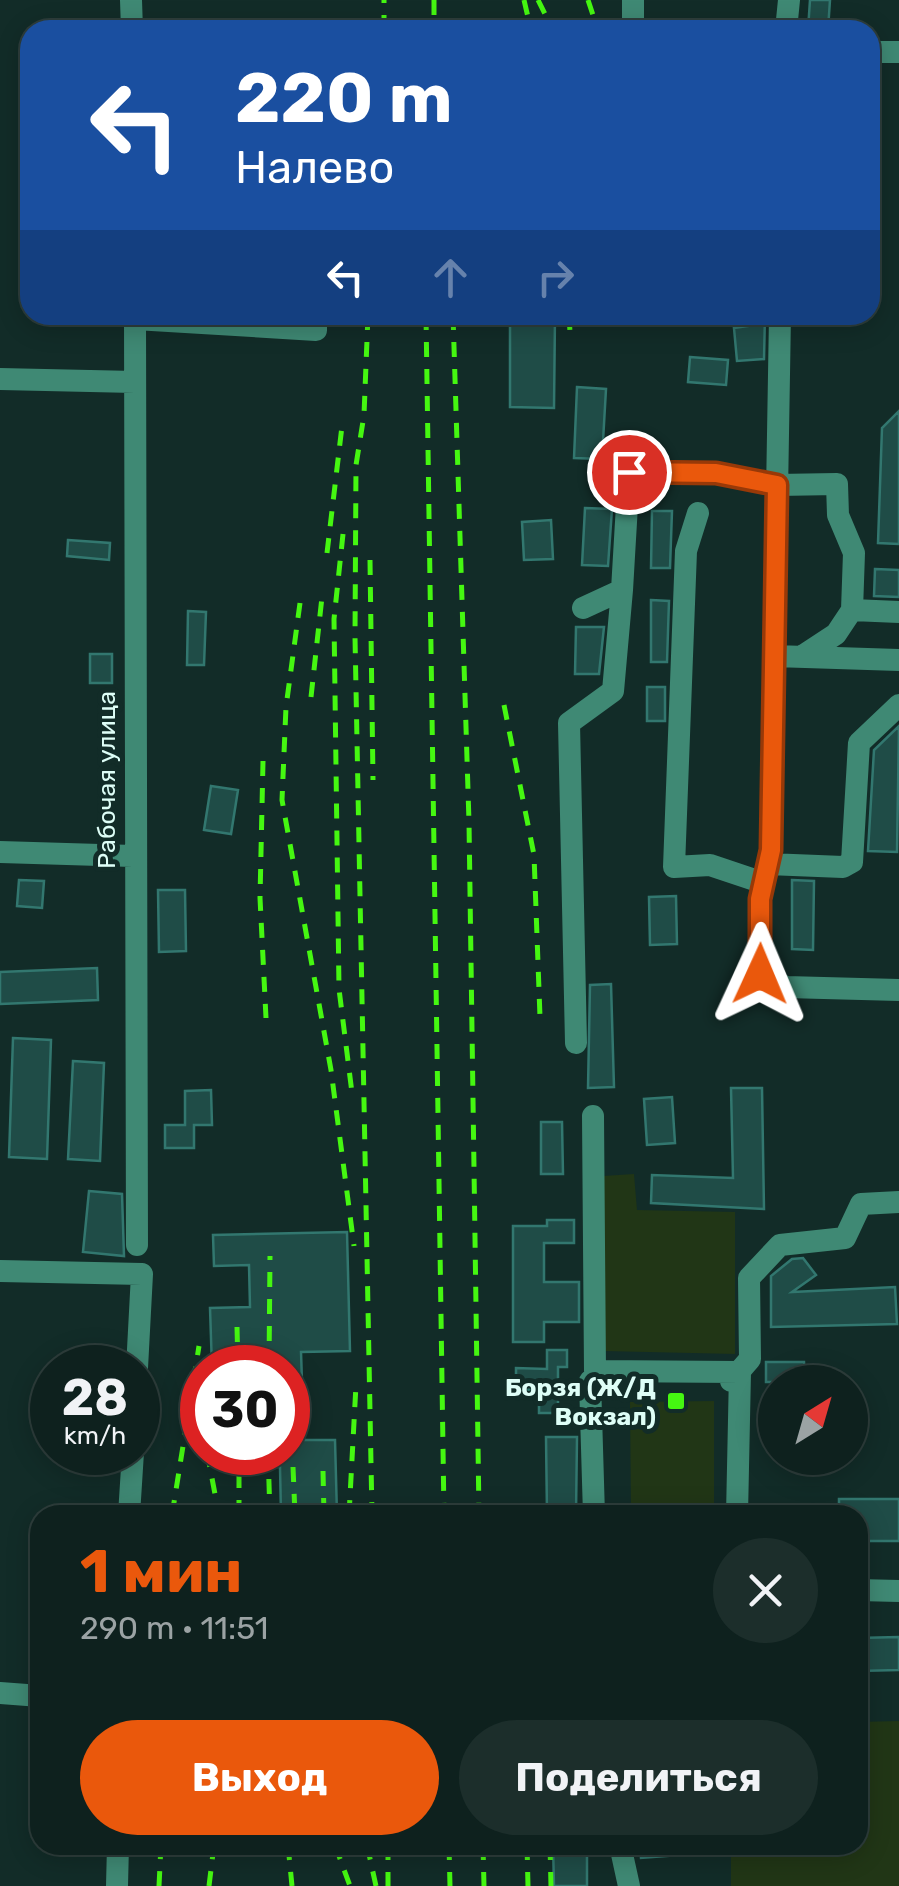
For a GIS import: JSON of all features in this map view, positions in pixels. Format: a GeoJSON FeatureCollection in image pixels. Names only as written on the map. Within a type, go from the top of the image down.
{"type":"FeatureCollection","features":[{"type":"Feature","properties":{"kind":"street","name":"Рабочая улица"},"geometry":{"type":"LineString","coordinates":[[135,325],[133,856],[137,1245]]}},
{"type":"Feature","properties":{"kind":"street"},"geometry":{"type":"LineString","coordinates":[[246,325],[316,330],[316,325]]}},
{"type":"Feature","properties":{"kind":"street"},"geometry":{"type":"LineString","coordinates":[[780,325],[774,656],[760,974],[786,987],[899,990]]}},
{"type":"Feature","properties":{"kind":"street"},"geometry":{"type":"LineString","coordinates":[[0,380],[136,382]]}},
{"type":"Feature","properties":{"kind":"street"},"geometry":{"type":"LineString","coordinates":[[576,1043],[569,723],[613,691],[629,472],[716,473],[777,485],[837,484],[838,515],[854,553],[852,610],[836,634],[801,657]]}},
{"type":"Feature","properties":{"kind":"street"},"geometry":{"type":"LineString","coordinates":[[698,513],[686,551],[674,867],[710,865],[766,874],[844,867],[852,862],[859,742],[899,705]]}},
{"type":"Feature","properties":{"kind":"street"},"geometry":{"type":"LineString","coordinates":[[583,608],[622,590]]}},
{"type":"Feature","properties":{"kind":"street"},"geometry":{"type":"LineString","coordinates":[[852,610],[899,612]]}},
{"type":"Feature","properties":{"kind":"street"},"geometry":{"type":"LineString","coordinates":[[774,656],[899,660]]}},
{"type":"Feature","properties":{"kind":"street"},"geometry":{"type":"LineString","coordinates":[[0,852],[133,856]]}},
{"type":"Feature","properties":{"kind":"street"},"geometry":{"type":"LineString","coordinates":[[594,1116],[595,1371],[734,1378]]}},
{"type":"Feature","properties":{"kind":"street"},"geometry":{"type":"LineString","coordinates":[[734,1505],[734,1378],[750,1359],[749,1278],[780,1244],[845,1238],[860,1204],[899,1202]]}},
{"type":"Feature","properties":{"kind":"street"},"geometry":{"type":"LineString","coordinates":[[0,1271],[142,1274],[138,1345]]}},
{"type":"Feature","properties":{"kind":"street"},"geometry":{"type":"LineString","coordinates":[[594,1505],[590,1381],[734,1378]]}},
{"type":"Feature","properties":{"kind":"street"},"geometry":{"type":"LineString","coordinates":[[129,1505],[131,1475]]}},
{"type":"Feature","properties":{"kind":"street"},"geometry":{"type":"LineString","coordinates":[[868,1590],[899,1592]]}},
{"type":"Feature","properties":{"kind":"street"},"geometry":{"type":"LineString","coordinates":[[0,1693],[30,1695]]}},
{"type":"Feature","properties":{"kind":"street"},"geometry":{"type":"LineString","coordinates":[[118,1855],[118,1886]]}},
{"type":"Feature","properties":{"kind":"street"},"geometry":{"type":"LineString","coordinates":[[622,1855],[630,1886]]}},
{"type":"Feature","properties":{"kind":"green space"},"geometry":{"type":"Polygon","coordinates":[[[634,1174],[637,1210],[735,1212],[735,1354],[604,1351],[603,1176],[634,1174]]]}},
{"type":"Feature","properties":{"kind":"green space"},"geometry":{"type":"Polygon","coordinates":[[[714,1401],[714,1505],[631,1505],[630,1402],[714,1401]]]}},
{"type":"Feature","properties":{"kind":"green space"},"geometry":{"type":"Polygon","coordinates":[[[899,1721],[899,1886],[731,1886],[731,1855],[868,1855],[868,1722],[899,1721]]]}},
{"type":"Feature","properties":{"kind":"building"},"geometry":{"type":"Polygon","coordinates":[[[810,0],[830,0],[829,20],[809,20],[810,0]]]}},
{"type":"Feature","properties":{"kind":"building"},"geometry":{"type":"Polygon","coordinates":[[[510,325],[555,325],[554,408],[510,407],[510,325]]]}},
{"type":"Feature","properties":{"kind":"building"},"geometry":{"type":"Polygon","coordinates":[[[765,325],[764,359],[737,361],[734,328],[765,325]]]}},
{"type":"Feature","properties":{"kind":"building"},"geometry":{"type":"Polygon","coordinates":[[[690,357],[728,360],[726,385],[688,382],[690,357]]]}},
{"type":"Feature","properties":{"kind":"building"},"geometry":{"type":"Polygon","coordinates":[[[577,387],[606,389],[602,459],[574,458],[577,387]]]}},
{"type":"Feature","properties":{"kind":"building"},"geometry":{"type":"Polygon","coordinates":[[[899,411],[899,544],[878,543],[882,428],[899,411]]]}},
{"type":"Feature","properties":{"kind":"building"},"geometry":{"type":"Polygon","coordinates":[[[585,508],[612,509],[608,566],[582,565],[585,508]]]}},
{"type":"Feature","properties":{"kind":"building"},"geometry":{"type":"Polygon","coordinates":[[[652,511],[672,511],[670,568],[651,568],[652,511]]]}},
{"type":"Feature","properties":{"kind":"building"},"geometry":{"type":"Polygon","coordinates":[[[551,520],[553,559],[524,560],[522,522],[551,520]]]}},
{"type":"Feature","properties":{"kind":"building"},"geometry":{"type":"Polygon","coordinates":[[[68,540],[110,543],[109,560],[67,556],[68,540]]]}},
{"type":"Feature","properties":{"kind":"building"},"geometry":{"type":"Polygon","coordinates":[[[875,569],[899,570],[899,597],[874,596],[875,569]]]}},
{"type":"Feature","properties":{"kind":"building"},"geometry":{"type":"Polygon","coordinates":[[[651,600],[669,601],[667,662],[651,662],[651,600]]]}},
{"type":"Feature","properties":{"kind":"building"},"geometry":{"type":"Polygon","coordinates":[[[188,611],[206,612],[204,665],[187,665],[188,611]]]}},
{"type":"Feature","properties":{"kind":"building"},"geometry":{"type":"Polygon","coordinates":[[[576,627],[604,627],[599,674],[575,674],[576,627]]]}},
{"type":"Feature","properties":{"kind":"building"},"geometry":{"type":"Polygon","coordinates":[[[90,654],[112,654],[112,683],[90,683],[90,654]]]}},
{"type":"Feature","properties":{"kind":"building"},"geometry":{"type":"Polygon","coordinates":[[[647,687],[665,687],[665,721],[647,721],[647,687]]]}},
{"type":"Feature","properties":{"kind":"building"},"geometry":{"type":"Polygon","coordinates":[[[899,726],[897,852],[868,851],[874,750],[899,726]]]}},
{"type":"Feature","properties":{"kind":"building"},"geometry":{"type":"Polygon","coordinates":[[[211,786],[238,790],[231,834],[204,830],[211,786]]]}},
{"type":"Feature","properties":{"kind":"building"},"geometry":{"type":"Polygon","coordinates":[[[19,880],[44,881],[42,908],[17,906],[19,880]]]}},
{"type":"Feature","properties":{"kind":"building"},"geometry":{"type":"Polygon","coordinates":[[[792,880],[814,881],[813,950],[792,949],[792,880]]]}},
{"type":"Feature","properties":{"kind":"building"},"geometry":{"type":"Polygon","coordinates":[[[158,890],[185,890],[186,951],[159,952],[158,890]]]}},
{"type":"Feature","properties":{"kind":"building"},"geometry":{"type":"Polygon","coordinates":[[[676,896],[677,944],[650,945],[649,897],[676,896]]]}},
{"type":"Feature","properties":{"kind":"building"},"geometry":{"type":"Polygon","coordinates":[[[97,968],[98,1000],[0,1004],[0,972],[97,968]]]}},
{"type":"Feature","properties":{"kind":"building"},"geometry":{"type":"Polygon","coordinates":[[[611,984],[614,1087],[588,1088],[590,985],[611,984]]]}},
{"type":"Feature","properties":{"kind":"building"},"geometry":{"type":"Polygon","coordinates":[[[13,1038],[51,1040],[47,1159],[9,1157],[13,1038]]]}},
{"type":"Feature","properties":{"kind":"building"},"geometry":{"type":"Polygon","coordinates":[[[73,1061],[104,1063],[100,1161],[68,1159],[73,1061]]]}},
{"type":"Feature","properties":{"kind":"building"},"geometry":{"type":"Polygon","coordinates":[[[731,1088],[762,1088],[764,1209],[651,1203],[652,1175],[733,1178],[731,1088]]]}},
{"type":"Feature","properties":{"kind":"building"},"geometry":{"type":"Polygon","coordinates":[[[211,1090],[212,1125],[194,1125],[194,1148],[165,1148],[165,1125],[185,1125],[185,1091],[211,1090]]]}},
{"type":"Feature","properties":{"kind":"building"},"geometry":{"type":"Polygon","coordinates":[[[672,1097],[675,1143],[647,1145],[644,1099],[672,1097]]]}},
{"type":"Feature","properties":{"kind":"building"},"geometry":{"type":"Polygon","coordinates":[[[541,1122],[562,1122],[563,1174],[541,1174],[541,1122]]]}},
{"type":"Feature","properties":{"kind":"building"},"geometry":{"type":"Polygon","coordinates":[[[89,1191],[122,1194],[124,1256],[83,1252],[89,1191]]]}},
{"type":"Feature","properties":{"kind":"building"},"geometry":{"type":"Polygon","coordinates":[[[547,1220],[574,1220],[574,1243],[544,1243],[544,1282],[579,1282],[579,1322],[544,1322],[544,1342],[513,1342],[513,1226],[547,1226],[547,1220]]]}},
{"type":"Feature","properties":{"kind":"building"},"geometry":{"type":"Polygon","coordinates":[[[347,1232],[350,1351],[310,1352],[310,1345],[211,1345],[210,1308],[250,1307],[249,1265],[214,1266],[213,1235],[347,1232]]]}},
{"type":"Feature","properties":{"kind":"building"},"geometry":{"type":"Polygon","coordinates":[[[803,1258],[816,1275],[792,1292],[895,1287],[897,1324],[771,1327],[771,1276],[792,1259],[803,1258]]]}},
{"type":"Feature","properties":{"kind":"building"},"geometry":{"type":"Polygon","coordinates":[[[547,1350],[567,1350],[567,1367],[558,1367],[558,1413],[539,1413],[539,1390],[516,1390],[516,1368],[547,1369],[547,1350]]]}},
{"type":"Feature","properties":{"kind":"building"},"geometry":{"type":"Polygon","coordinates":[[[804,1362],[804,1365],[766,1365],[804,1362]]]}},
{"type":"Feature","properties":{"kind":"building"},"geometry":{"type":"Polygon","coordinates":[[[546,1437],[577,1437],[576,1505],[547,1505],[546,1437]]]}},
{"type":"Feature","properties":{"kind":"building"},"geometry":{"type":"Polygon","coordinates":[[[310,1440],[335,1440],[337,1505],[281,1505],[280,1475],[310,1475],[310,1440]]]}},
{"type":"Feature","properties":{"kind":"building"},"geometry":{"type":"Polygon","coordinates":[[[839,1499],[899,1499],[899,1541],[868,1541],[868,1505],[839,1505],[839,1499]]]}},
{"type":"Feature","properties":{"kind":"building"},"geometry":{"type":"Polygon","coordinates":[[[899,1637],[899,1670],[868,1671],[868,1638],[899,1637]]]}},
{"type":"Feature","properties":{"kind":"building"},"geometry":{"type":"Polygon","coordinates":[[[553,1855],[587,1855],[587,1886],[554,1886],[553,1855]]]}},
{"type":"Feature","properties":{"kind":"railway"},"geometry":{"type":"LineString","coordinates":[[384,0],[384,20]]}},
{"type":"Feature","properties":{"kind":"railway"},"geometry":{"type":"LineString","coordinates":[[434,0],[434,20]]}},
{"type":"Feature","properties":{"kind":"railway"},"geometry":{"type":"LineString","coordinates":[[524,0],[529,20]]}},
{"type":"Feature","properties":{"kind":"railway"},"geometry":{"type":"LineString","coordinates":[[538,0],[548,20]]}},
{"type":"Feature","properties":{"kind":"railway"},"geometry":{"type":"LineString","coordinates":[[588,0],[595,20]]}},
{"type":"Feature","properties":{"kind":"railway"},"geometry":{"type":"LineString","coordinates":[[368,325],[364,415],[356,465],[355,637],[372,1505]]}},
{"type":"Feature","properties":{"kind":"railway"},"geometry":{"type":"LineString","coordinates":[[426,325],[444,1505]]}},
{"type":"Feature","properties":{"kind":"railway"},"geometry":{"type":"LineString","coordinates":[[453,325],[469,822],[479,1505]]}},
{"type":"Feature","properties":{"kind":"railway"},"geometry":{"type":"LineString","coordinates":[[570,325],[570,332]]}},
{"type":"Feature","properties":{"kind":"railway"},"geometry":{"type":"LineString","coordinates":[[327,553],[342,426]]}},
{"type":"Feature","properties":{"kind":"railway"},"geometry":{"type":"LineString","coordinates":[[343,534],[334,619],[339,989],[352,1093]]}},
{"type":"Feature","properties":{"kind":"railway"},"geometry":{"type":"LineString","coordinates":[[370,560],[373,780]]}},
{"type":"Feature","properties":{"kind":"railway"},"geometry":{"type":"LineString","coordinates":[[311,697],[322,597]]}},
{"type":"Feature","properties":{"kind":"railway"},"geometry":{"type":"LineString","coordinates":[[300,603],[286,707],[282,800],[331,1070],[354,1246]]}},
{"type":"Feature","properties":{"kind":"railway"},"geometry":{"type":"LineString","coordinates":[[504,705],[534,855],[540,1017]]}},
{"type":"Feature","properties":{"kind":"railway"},"geometry":{"type":"LineString","coordinates":[[263,761],[260,898],[266,1018]]}},
{"type":"Feature","properties":{"kind":"railway"},"geometry":{"type":"LineString","coordinates":[[269,1345],[270,1256]]}},
{"type":"Feature","properties":{"kind":"railway"},"geometry":{"type":"LineString","coordinates":[[237,1327],[237,1345]]}},
{"type":"Feature","properties":{"kind":"railway"},"geometry":{"type":"LineString","coordinates":[[350,1505],[356,1385]]}},
{"type":"Feature","properties":{"kind":"railway"},"geometry":{"type":"LineString","coordinates":[[174,1505],[180,1465]]}},
{"type":"Feature","properties":{"kind":"railway"},"geometry":{"type":"LineString","coordinates":[[323,1471],[324,1505]]}},
{"type":"Feature","properties":{"kind":"railway"},"geometry":{"type":"LineString","coordinates":[[211,1475],[217,1505]]}},
{"type":"Feature","properties":{"kind":"railway"},"geometry":{"type":"LineString","coordinates":[[239,1475],[239,1505]]}},
{"type":"Feature","properties":{"kind":"railway"},"geometry":{"type":"LineString","coordinates":[[269,1475],[270,1505]]}},
{"type":"Feature","properties":{"kind":"railway"},"geometry":{"type":"LineString","coordinates":[[293,1475],[295,1505]]}},
{"type":"Feature","properties":{"kind":"railway"},"geometry":{"type":"LineString","coordinates":[[159,1886],[161,1855]]}},
{"type":"Feature","properties":{"kind":"railway"},"geometry":{"type":"LineString","coordinates":[[209,1886],[213,1855]]}},
{"type":"Feature","properties":{"kind":"railway"},"geometry":{"type":"LineString","coordinates":[[289,1855],[292,1886]]}},
{"type":"Feature","properties":{"kind":"railway"},"geometry":{"type":"LineString","coordinates":[[339,1855],[350,1886]]}},
{"type":"Feature","properties":{"kind":"railway"},"geometry":{"type":"LineString","coordinates":[[369,1855],[376,1886]]}},
{"type":"Feature","properties":{"kind":"railway"},"geometry":{"type":"LineString","coordinates":[[388,1855],[388,1886]]}},
{"type":"Feature","properties":{"kind":"railway"},"geometry":{"type":"LineString","coordinates":[[449,1855],[450,1886]]}},
{"type":"Feature","properties":{"kind":"railway"},"geometry":{"type":"LineString","coordinates":[[483,1855],[484,1886]]}},
{"type":"Feature","properties":{"kind":"railway"},"geometry":{"type":"LineString","coordinates":[[527,1855],[528,1886]]}},
{"type":"Feature","properties":{"kind":"railway"},"geometry":{"type":"LineString","coordinates":[[550,1855],[551,1886]]}},
{"type":"Feature","properties":{"kind":"place","name":"Борзя (Ж/Д Вокзал)"},"geometry":{"type":"Point","coordinates":[676,1401]}},
{"type":"Feature","properties":{"kind":"route"},"geometry":{"type":"LineString","coordinates":[[629,472],[716,473],[777,485],[771,850],[760,899],[760,974]]}}]}
